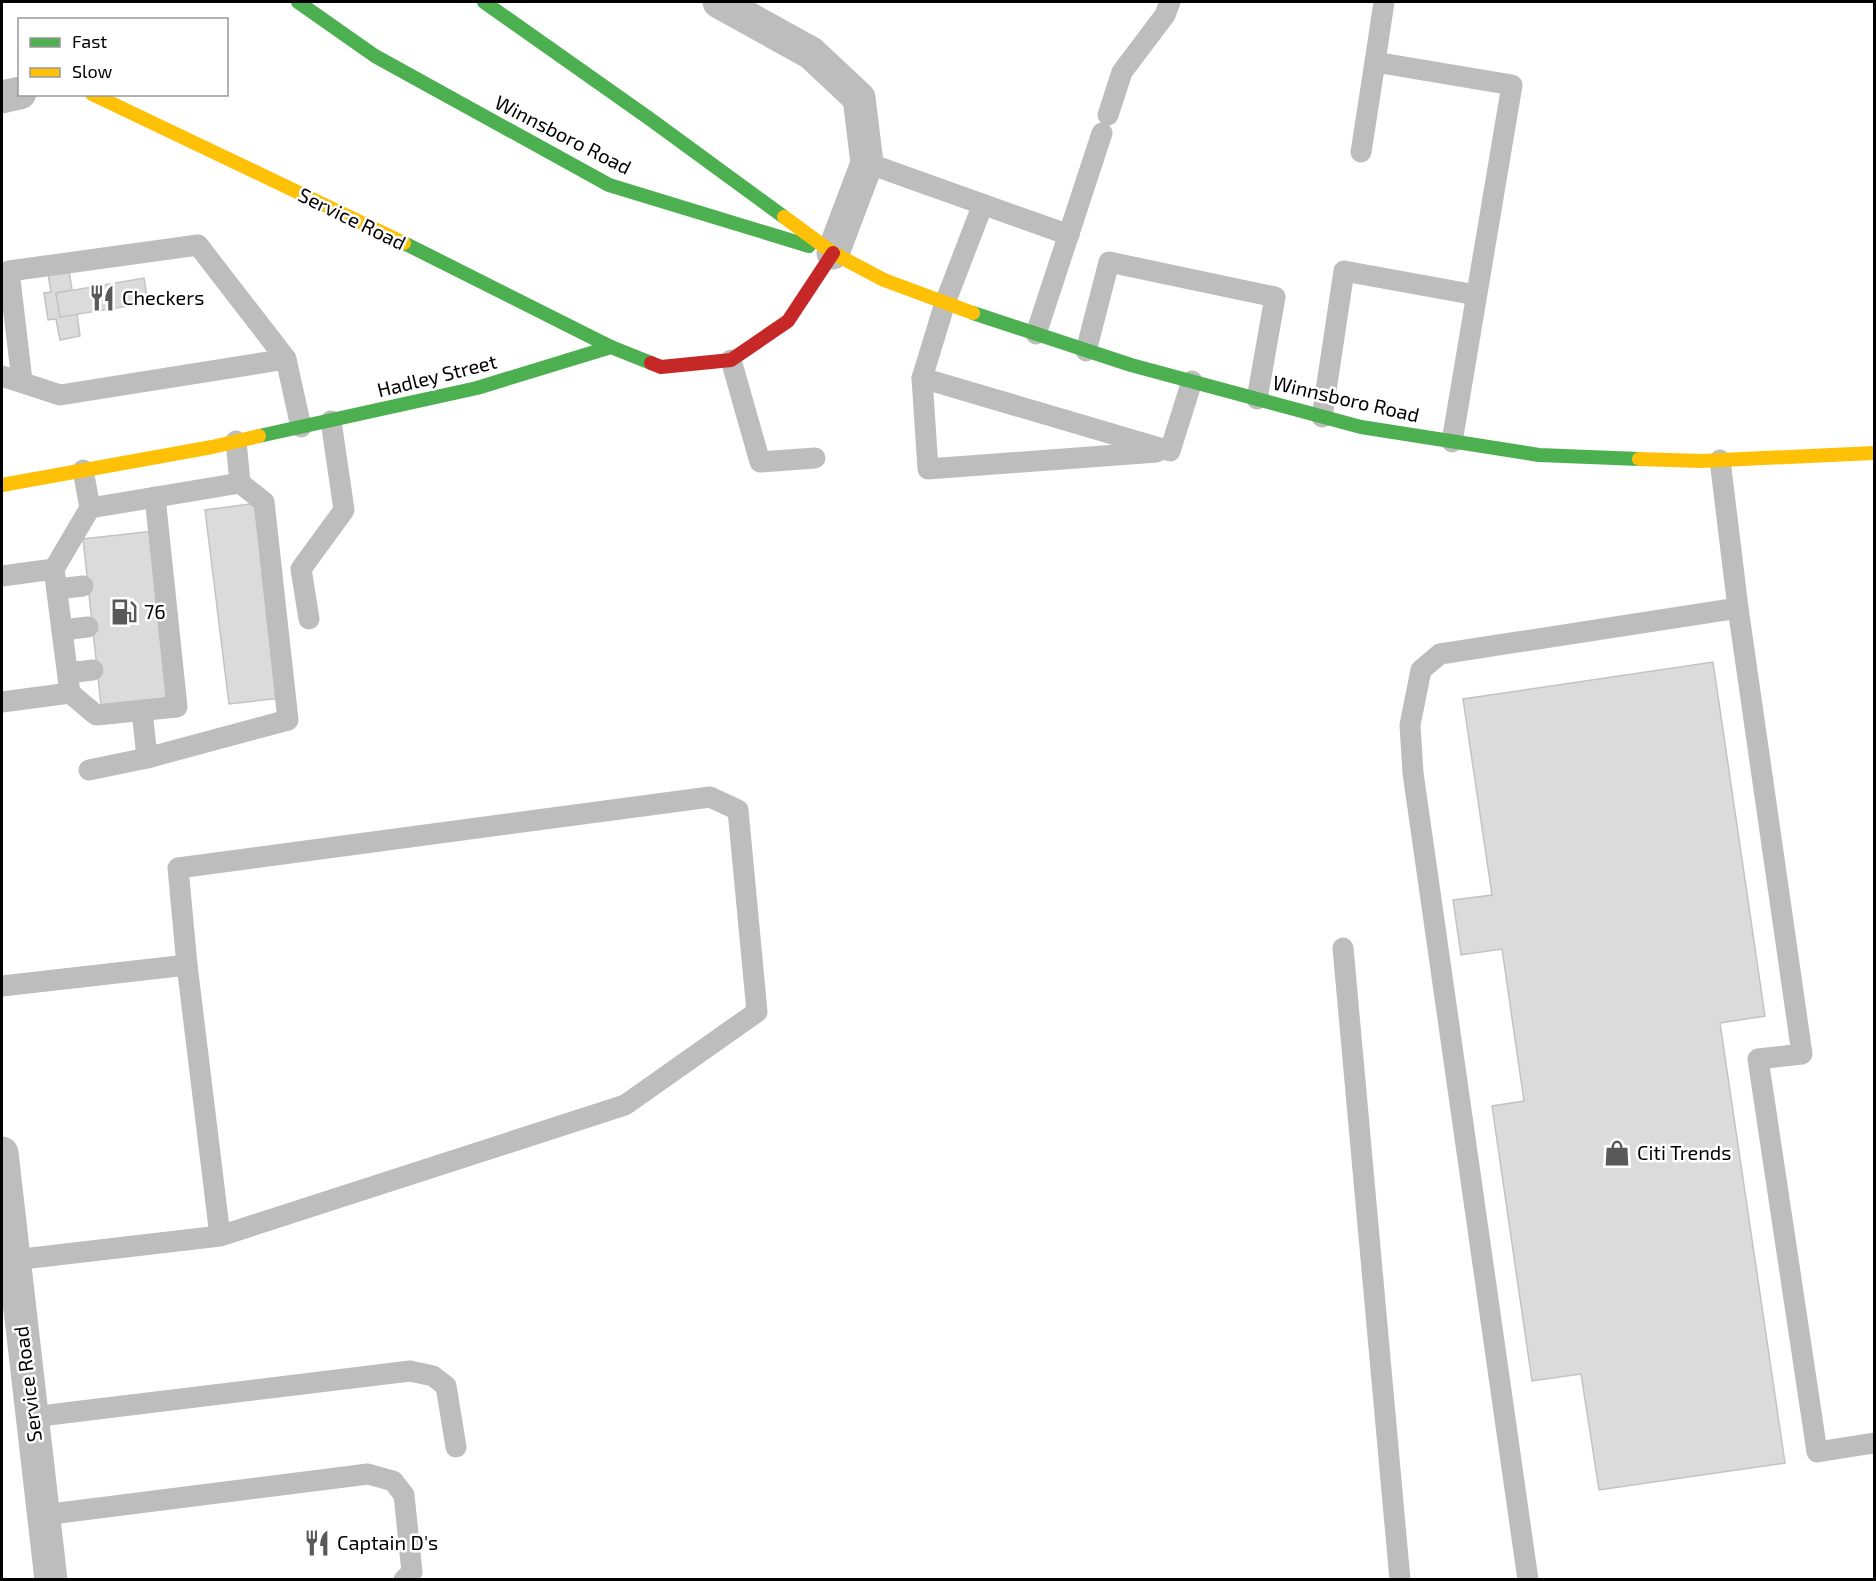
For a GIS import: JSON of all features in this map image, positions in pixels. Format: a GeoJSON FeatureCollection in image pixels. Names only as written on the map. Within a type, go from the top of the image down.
{"type":"FeatureCollection","features":[{"type":"Feature","properties":{"kind":"main road","name":"Winnsboro Road"},"geometry":{"type":"LineString","coordinates":[[298,2],[375,56],[609,185],[833,254]]}},
{"type":"Feature","properties":{"kind":"main road","name":"Winnsboro Road"},"geometry":{"type":"LineString","coordinates":[[484,2],[650,119],[833,254],[884,280],[1086,351],[1361,427],[1539,455],[1720,460],[1875,453]]}},
{"type":"Feature","properties":{"kind":"main road","name":"Service Road"},"geometry":{"type":"LineString","coordinates":[[96,96],[453,267],[611,347]]}},
{"type":"Feature","properties":{"kind":"main road"},"geometry":{"type":"LineString","coordinates":[[611,347],[661,367],[731,360],[788,321],[833,254]]}},
{"type":"Feature","properties":{"kind":"main road","name":"Hadley Street"},"geometry":{"type":"LineString","coordinates":[[2,485],[236,441],[477,388],[611,347]]}},
{"type":"Feature","properties":{"kind":"street"},"geometry":{"type":"LineString","coordinates":[[718,2],[811,53],[859,98],[867,163],[833,254]]}},
{"type":"Feature","properties":{"kind":"street"},"geometry":{"type":"LineString","coordinates":[[2,97],[18,93]]}},
{"type":"Feature","properties":{"kind":"street","name":"Service Road"},"geometry":{"type":"LineString","coordinates":[[2,1153],[51,1580]]}},
{"type":"Feature","properties":{"kind":"lane"},"geometry":{"type":"LineString","coordinates":[[1036,334],[1122,72],[1165,15],[1170,2]]}},
{"type":"Feature","properties":{"kind":"lane"},"geometry":{"type":"LineString","coordinates":[[1361,152],[1384,2]]}},
{"type":"Feature","properties":{"kind":"lane"},"geometry":{"type":"LineString","coordinates":[[1375,62],[1512,84],[1452,442]]}},
{"type":"Feature","properties":{"kind":"lane"},"geometry":{"type":"LineString","coordinates":[[867,163],[1069,234]]}},
{"type":"Feature","properties":{"kind":"lane"},"geometry":{"type":"LineString","coordinates":[[983,204],[945,303],[922,378],[928,469],[1170,451]]}},
{"type":"Feature","properties":{"kind":"lane"},"geometry":{"type":"LineString","coordinates":[[286,359],[60,395],[12,379],[9,271],[198,244],[286,359],[301,427]]}},
{"type":"Feature","properties":{"kind":"lane"},"geometry":{"type":"LineString","coordinates":[[1086,351],[1109,262],[1275,297],[1257,399]]}},
{"type":"Feature","properties":{"kind":"lane"},"geometry":{"type":"LineString","coordinates":[[1322,417],[1344,271],[1476,295]]}},
{"type":"Feature","properties":{"kind":"lane"},"geometry":{"type":"LineString","coordinates":[[731,360],[760,462],[815,458]]}},
{"type":"Feature","properties":{"kind":"lane"},"geometry":{"type":"LineString","coordinates":[[922,378],[1170,451]]}},
{"type":"Feature","properties":{"kind":"lane"},"geometry":{"type":"LineString","coordinates":[[1170,451],[1192,381]]}},
{"type":"Feature","properties":{"kind":"lane"},"geometry":{"type":"LineString","coordinates":[[309,619],[301,569],[344,510],[331,421]]}},
{"type":"Feature","properties":{"kind":"lane"},"geometry":{"type":"LineString","coordinates":[[89,770],[147,758],[288,720],[264,502],[240,483],[236,441]]}},
{"type":"Feature","properties":{"kind":"lane"},"geometry":{"type":"LineString","coordinates":[[1720,460],[1738,608],[1802,1054],[1758,1059],[1817,1452],[1875,1443]]}},
{"type":"Feature","properties":{"kind":"lane"},"geometry":{"type":"LineString","coordinates":[[83,470],[90,508],[56,579],[69,683],[96,715],[177,707],[167,663],[158,578],[155,497]]}},
{"type":"Feature","properties":{"kind":"lane"},"geometry":{"type":"LineString","coordinates":[[90,508],[240,483]]}},
{"type":"Feature","properties":{"kind":"lane"},"geometry":{"type":"LineString","coordinates":[[2,576],[56,579],[83,586]]}},
{"type":"Feature","properties":{"kind":"lane"},"geometry":{"type":"LineString","coordinates":[[1528,1580],[1413,773],[1410,725],[1421,670],[1440,654],[1738,608]]}},
{"type":"Feature","properties":{"kind":"lane"},"geometry":{"type":"LineString","coordinates":[[62,630],[88,627]]}},
{"type":"Feature","properties":{"kind":"lane"},"geometry":{"type":"LineString","coordinates":[[2,702],[69,683],[93,670]]}},
{"type":"Feature","properties":{"kind":"lane"},"geometry":{"type":"LineString","coordinates":[[142,710],[147,758]]}},
{"type":"Feature","properties":{"kind":"lane"},"geometry":{"type":"LineString","coordinates":[[14,1260],[220,1236],[625,1105],[757,1012],[738,810],[710,797],[178,867],[187,965],[220,1236]]}},
{"type":"Feature","properties":{"kind":"lane"},"geometry":{"type":"LineString","coordinates":[[1343,948],[1400,1580]]}},
{"type":"Feature","properties":{"kind":"lane"},"geometry":{"type":"LineString","coordinates":[[2,986],[187,965]]}},
{"type":"Feature","properties":{"kind":"lane"},"geometry":{"type":"LineString","coordinates":[[32,1417],[410,1371],[433,1376],[446,1386],[456,1447]]}},
{"type":"Feature","properties":{"kind":"lane"},"geometry":{"type":"LineString","coordinates":[[43,1515],[368,1474],[393,1481],[404,1495],[412,1572],[404,1580]]}},
{"type":"Feature","properties":{"kind":"building"},"geometry":{"type":"Polygon","coordinates":[[[68,264],[72,290],[56,293],[60,317],[77,314],[80,336],[60,340],[56,319],[48,320],[44,293],[51,292],[47,268],[68,264]]]}},
{"type":"Feature","properties":{"kind":"building","name":"Checkers"},"geometry":{"type":"Polygon","coordinates":[[[144,278],[148,303],[60,317],[56,293],[144,278]]]}},
{"type":"Feature","properties":{"kind":"building"},"geometry":{"type":"Polygon","coordinates":[[[257,503],[281,698],[229,704],[205,510],[257,503]]]}},
{"type":"Feature","properties":{"kind":"building"},"geometry":{"type":"Polygon","coordinates":[[[153,531],[172,697],[101,705],[83,539],[153,531]]]}},
{"type":"Feature","properties":{"kind":"building"},"geometry":{"type":"Polygon","coordinates":[[[1713,662],[1765,1016],[1720,1023],[1785,1463],[1599,1490],[1581,1374],[1532,1381],[1492,1106],[1524,1101],[1502,949],[1461,955],[1453,900],[1492,895],[1463,699],[1713,662]]]}},
{"type":"Feature","properties":{"kind":"traffic: fast"},"geometry":{"type":"LineString","coordinates":[[298,2],[375,56],[609,185],[809,246]]}},
{"type":"Feature","properties":{"kind":"traffic: fast"},"geometry":{"type":"LineString","coordinates":[[484,2],[784,217]]}},
{"type":"Feature","properties":{"kind":"traffic: fast"},"geometry":{"type":"LineString","coordinates":[[404,243],[611,347]]}},
{"type":"Feature","properties":{"kind":"traffic: fast"},"geometry":{"type":"LineString","coordinates":[[973,313],[1131,365],[1361,427],[1539,455],[1639,459]]}},
{"type":"Feature","properties":{"kind":"traffic: fast"},"geometry":{"type":"LineString","coordinates":[[259,436],[477,388],[611,347],[651,363]]}},
{"type":"Feature","properties":{"kind":"traffic: slow"},"geometry":{"type":"LineString","coordinates":[[96,96],[404,243]]}},
{"type":"Feature","properties":{"kind":"traffic: slow"},"geometry":{"type":"LineString","coordinates":[[784,217],[833,253],[884,280],[973,313]]}},
{"type":"Feature","properties":{"kind":"traffic: slow"},"geometry":{"type":"LineString","coordinates":[[2,485],[212,447],[259,436]]}},
{"type":"Feature","properties":{"kind":"traffic: slow"},"geometry":{"type":"LineString","coordinates":[[1639,459],[1700,461],[1874,453]]}},
{"type":"Feature","properties":{"kind":"traffic: jam"},"geometry":{"type":"LineString","coordinates":[[651,363],[661,367],[731,360],[788,321],[833,253]]}},
{"type":"Feature","properties":{"kind":"place","name":"Checkers"},"geometry":{"type":"Point","coordinates":[102,298]}},
{"type":"Feature","properties":{"kind":"place","name":"76"},"geometry":{"type":"Point","coordinates":[124,612]}},
{"type":"Feature","properties":{"kind":"place","name":"Citi Trends"},"geometry":{"type":"Point","coordinates":[1617,1153]}},
{"type":"Feature","properties":{"kind":"place","name":"Captain D's"},"geometry":{"type":"Point","coordinates":[317,1543]}}]}
